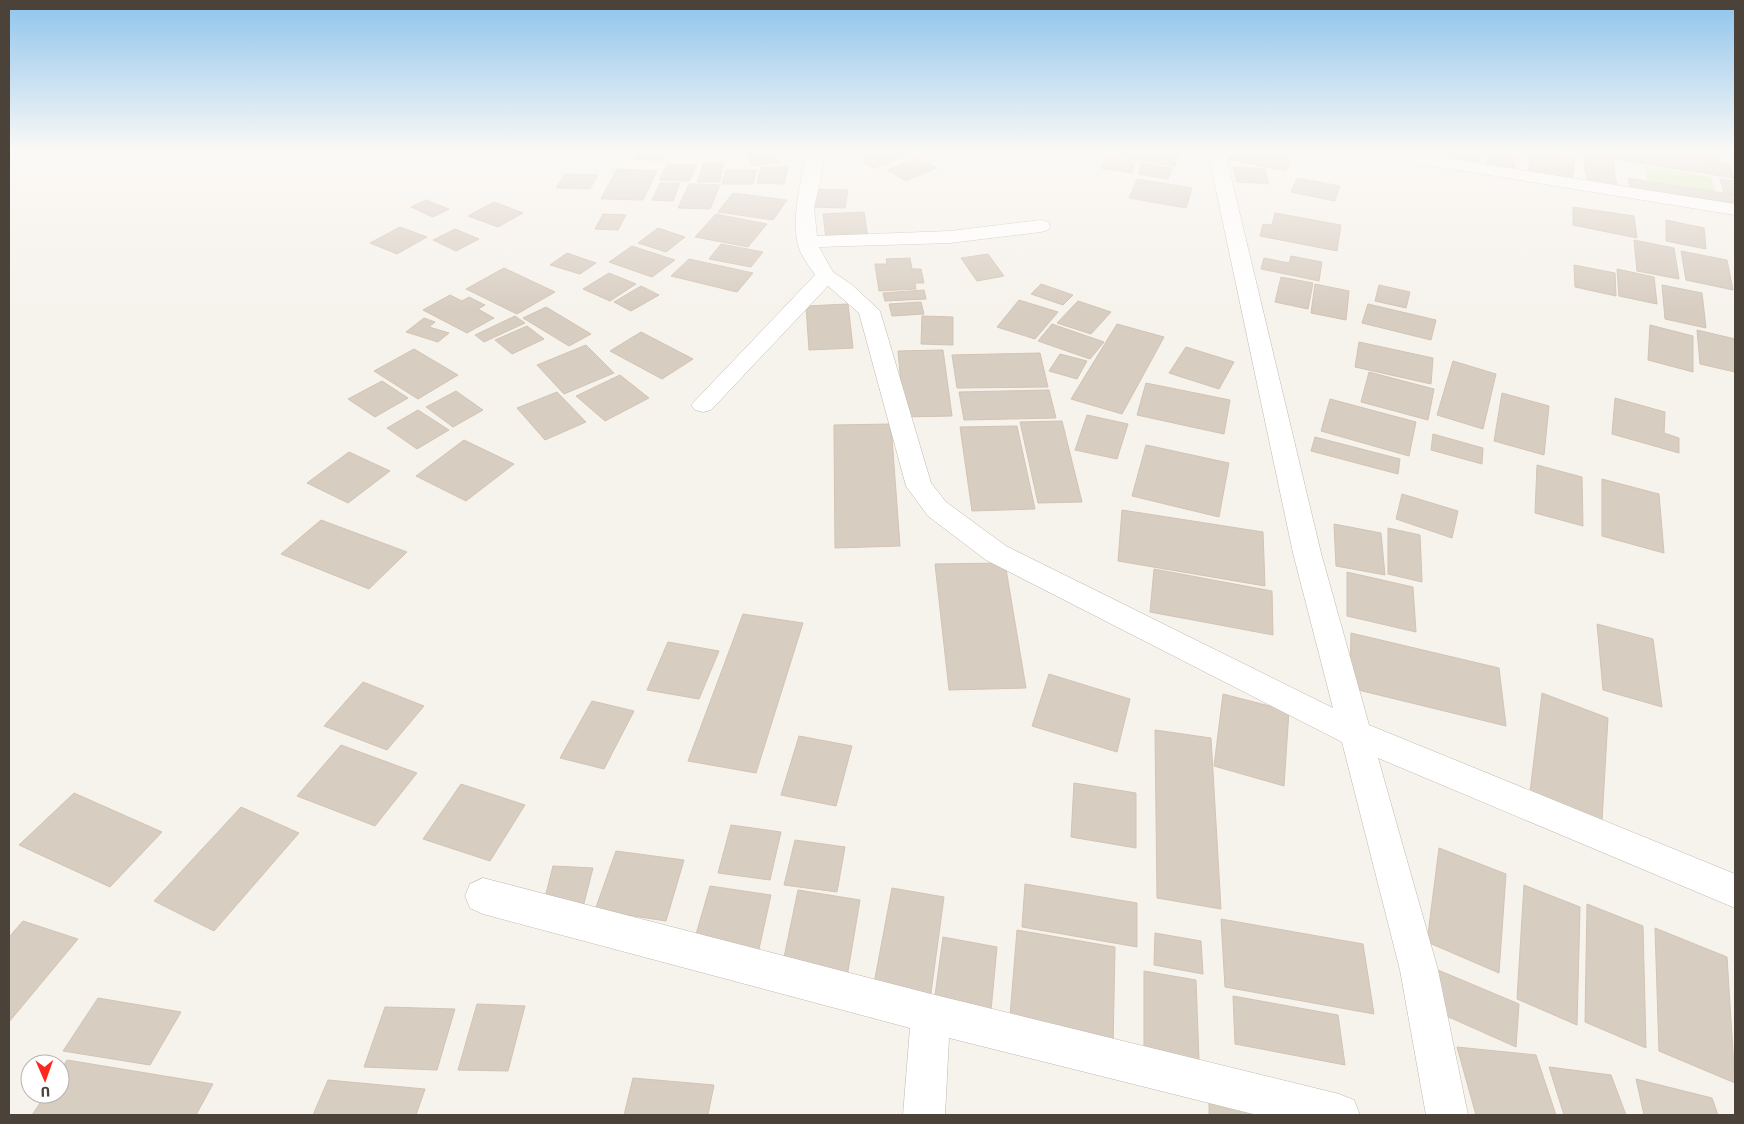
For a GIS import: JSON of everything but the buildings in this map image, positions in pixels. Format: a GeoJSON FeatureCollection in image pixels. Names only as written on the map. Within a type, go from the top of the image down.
{"type":"FeatureCollection","features":[{"type":"Feature","properties":{"kind":"street"},"geometry":{"type":"LineString","coordinates":[[806,204],[809,249],[818,259],[826,276],[844,288],[869,311],[919,486],[936,509],[996,553],[1110,613],[1358,735],[1735,891]]}},
{"type":"Feature","properties":{"kind":"street"},"geometry":{"type":"LineString","coordinates":[[1229,204],[1307,553],[1358,735],[1419,970],[1447,1115]]}},
{"type":"Feature","properties":{"kind":"street"},"geometry":{"type":"LineString","coordinates":[[1701,204],[1735,210]]}},
{"type":"Feature","properties":{"kind":"street"},"geometry":{"type":"LineString","coordinates":[[809,242],[950,237],[1041,226]]}},
{"type":"Feature","properties":{"kind":"street"},"geometry":{"type":"LineString","coordinates":[[703,405],[826,276]]}},
{"type":"Feature","properties":{"kind":"street"},"geometry":{"type":"LineString","coordinates":[[483,896],[931,1014],[1339,1115]]}},
{"type":"Feature","properties":{"kind":"street"},"geometry":{"type":"LineString","coordinates":[[924,1115],[931,1014]]}}]}
